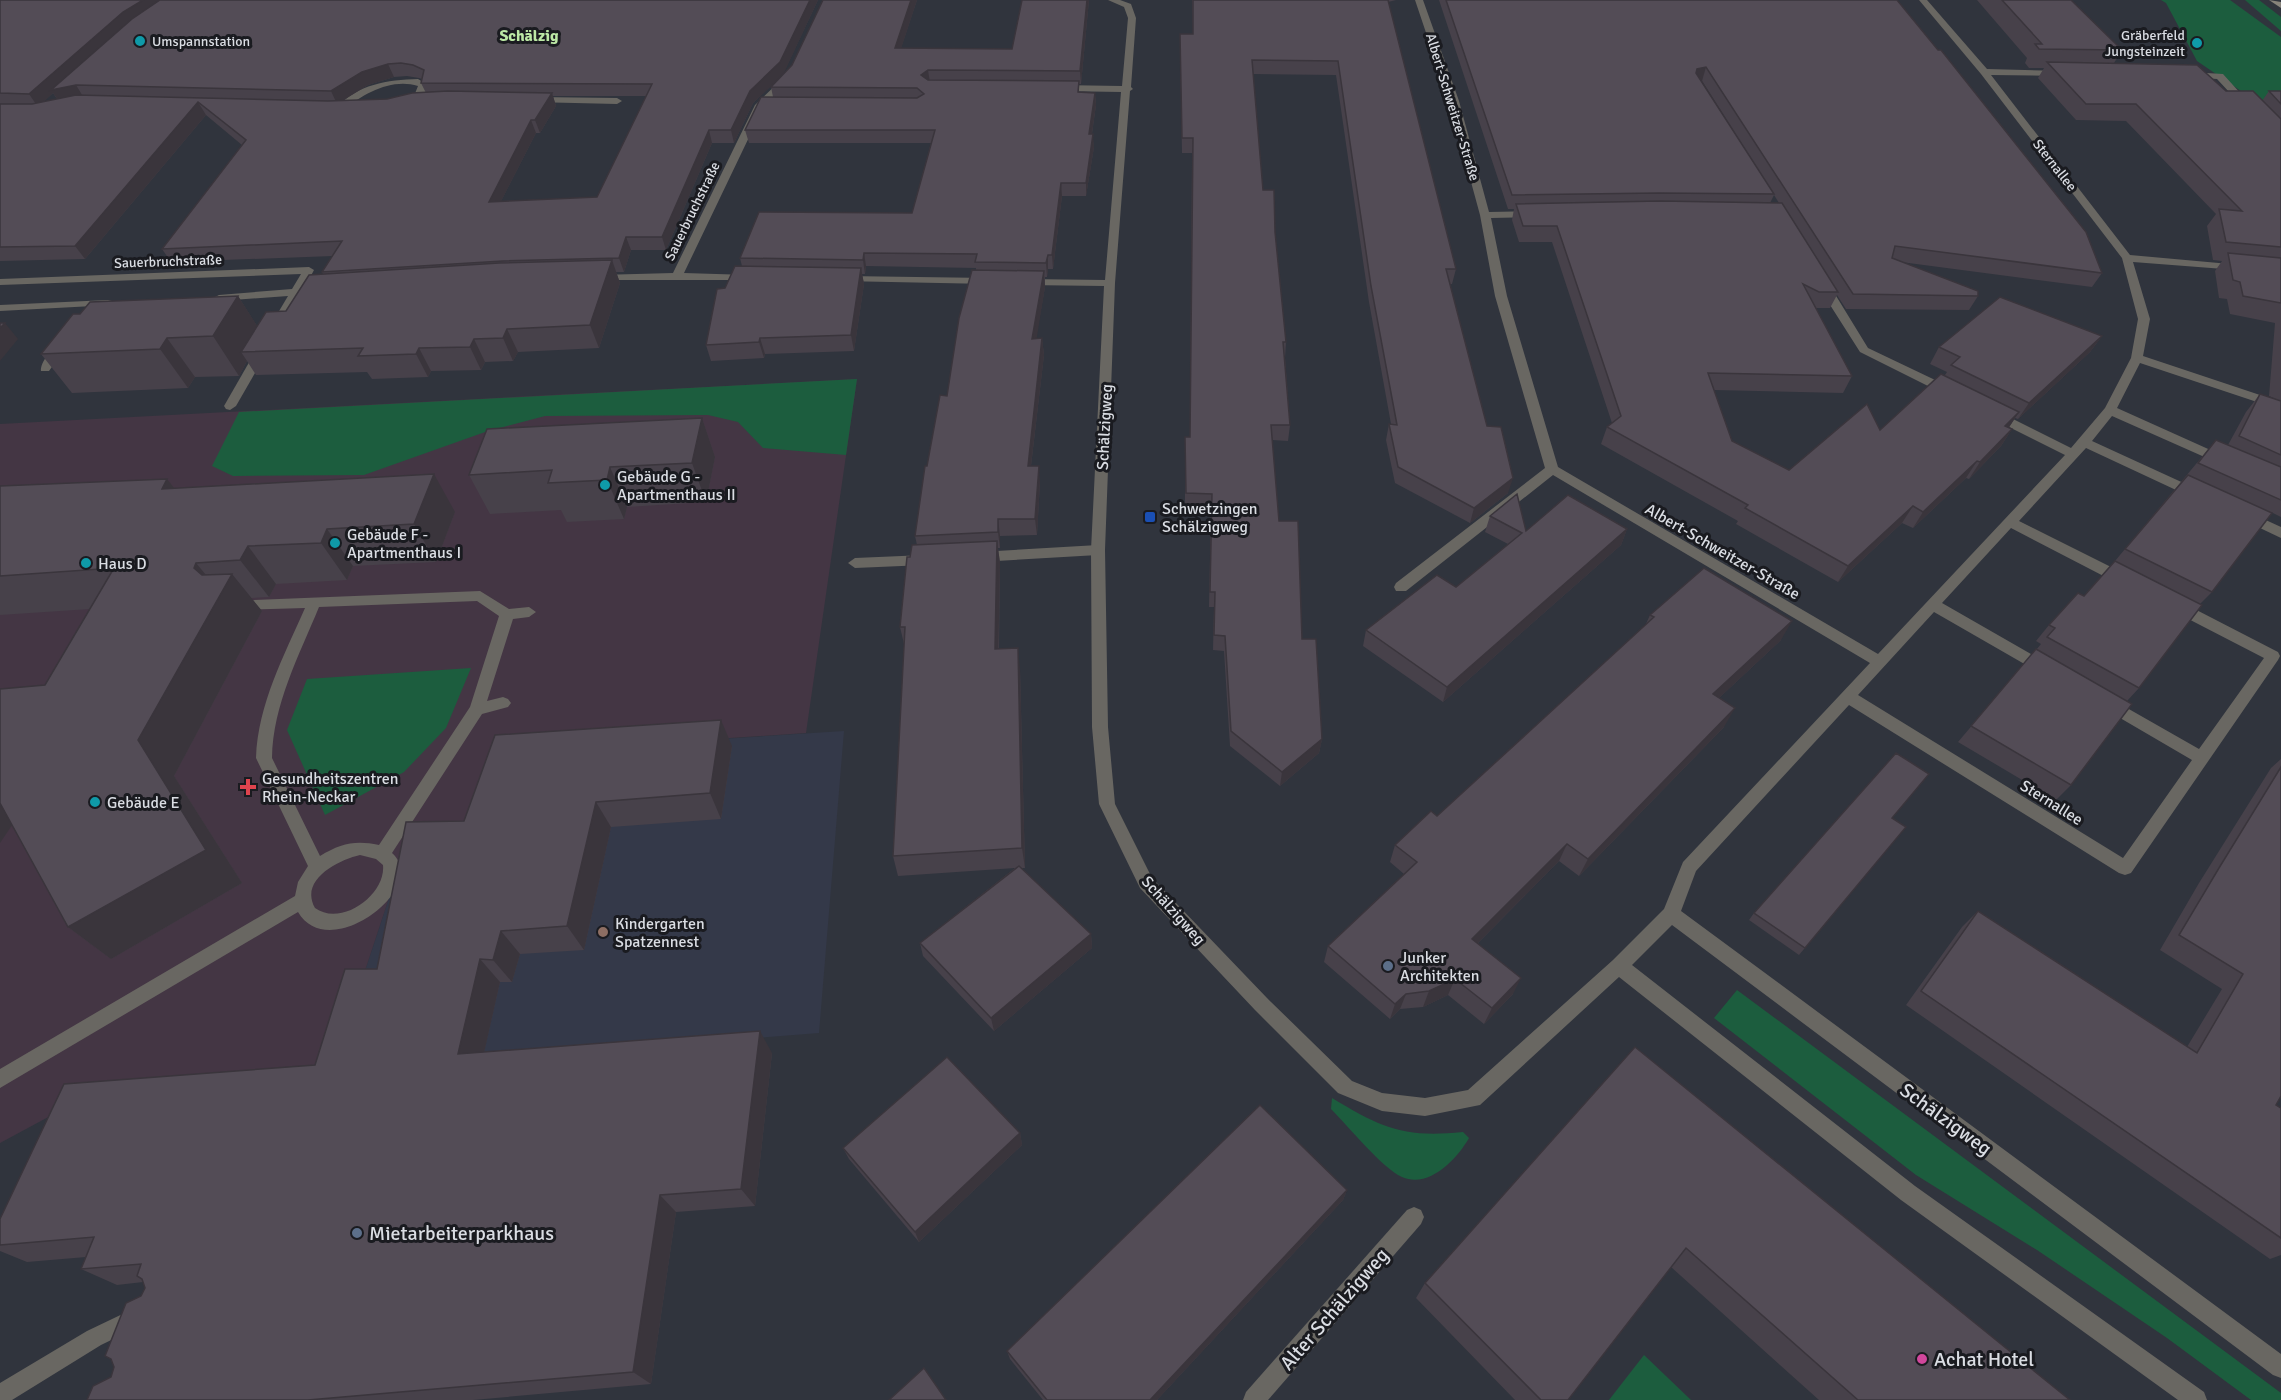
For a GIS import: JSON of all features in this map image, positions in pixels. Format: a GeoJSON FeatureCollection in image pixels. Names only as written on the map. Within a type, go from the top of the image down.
{"type":"FeatureCollection","features":[{"type":"Feature","properties":{"kind":"main road"},"geometry":{"type":"LineString","coordinates":[[2273,0],[2281,6]]}},
{"type":"Feature","properties":{"kind":"street","name":"Albert-Schweitzer-Straße"},"geometry":{"type":"LineString","coordinates":[[1419,0],[1454,101],[1485,215],[1501,296],[1551,469],[1879,661]]}},
{"type":"Feature","properties":{"kind":"street","name":"Sternallee"},"geometry":{"type":"LineString","coordinates":[[1671,914],[1689,867],[2084,442],[2109,410],[2137,358],[2144,319],[2127,258],[1984,72],[1923,0]]}},
{"type":"Feature","properties":{"kind":"street","name":"Schälzigweg"},"geometry":{"type":"LineString","coordinates":[[1119,1],[1128,6],[1132,18],[1128,89],[1110,283],[1098,550],[1100,727],[1107,804],[1146,883],[1261,1004],[1345,1087],[1382,1102],[1425,1107],[1473,1098],[1619,966],[1671,914],[2281,1367]]}},
{"type":"Feature","properties":{"kind":"street","name":"Sauerbruchstraße"},"geometry":{"type":"LineString","coordinates":[[593,278],[677,276],[766,106],[789,77],[794,66]]}},
{"type":"Feature","properties":{"kind":"street"},"geometry":{"type":"LineString","coordinates":[[1984,72],[2076,74]]}},
{"type":"Feature","properties":{"kind":"street"},"geometry":{"type":"LineString","coordinates":[[2178,75],[2220,76],[2250,109]]}},
{"type":"Feature","properties":{"kind":"street"},"geometry":{"type":"LineString","coordinates":[[359,108],[338,109],[356,94],[392,82],[418,82],[423,86],[423,93],[417,101]]}},
{"type":"Feature","properties":{"kind":"street"},"geometry":{"type":"LineString","coordinates":[[1046,88],[1128,89]]}},
{"type":"Feature","properties":{"kind":"street"},"geometry":{"type":"LineString","coordinates":[[406,106],[417,101],[429,100]]}},
{"type":"Feature","properties":{"kind":"street"},"geometry":{"type":"LineString","coordinates":[[523,100],[617,101]]}},
{"type":"Feature","properties":{"kind":"street"},"geometry":{"type":"LineString","coordinates":[[1485,215],[1542,214]]}},
{"type":"Feature","properties":{"kind":"street"},"geometry":{"type":"LineString","coordinates":[[2127,258],[2245,268]]}},
{"type":"Feature","properties":{"kind":"street","name":"Sauerbruchstraße"},"geometry":{"type":"LineString","coordinates":[[0,282],[309,270],[230,406]]}},
{"type":"Feature","properties":{"kind":"street"},"geometry":{"type":"LineString","coordinates":[[677,276],[759,278]]}},
{"type":"Feature","properties":{"kind":"street"},"geometry":{"type":"LineString","coordinates":[[1819,278],[1864,350],[1958,396]]}},
{"type":"Feature","properties":{"kind":"street"},"geometry":{"type":"LineString","coordinates":[[829,279],[1110,283]]}},
{"type":"Feature","properties":{"kind":"street"},"geometry":{"type":"LineString","coordinates":[[211,298],[330,290]]}},
{"type":"Feature","properties":{"kind":"street"},"geometry":{"type":"LineString","coordinates":[[0,308],[88,308],[116,303]]}},
{"type":"Feature","properties":{"kind":"street"},"geometry":{"type":"LineString","coordinates":[[45,368],[65,341]]}},
{"type":"Feature","properties":{"kind":"street"},"geometry":{"type":"LineString","coordinates":[[2137,358],[2281,406]]}},
{"type":"Feature","properties":{"kind":"street"},"geometry":{"type":"LineString","coordinates":[[2109,410],[2238,468]]}},
{"type":"Feature","properties":{"kind":"street"},"geometry":{"type":"LineString","coordinates":[[1989,412],[2073,454]]}},
{"type":"Feature","properties":{"kind":"street"},"geometry":{"type":"LineString","coordinates":[[2084,442],[2208,499]]}},
{"type":"Feature","properties":{"kind":"street"},"geometry":{"type":"LineString","coordinates":[[1401,587],[1551,469]]}},
{"type":"Feature","properties":{"kind":"street"},"geometry":{"type":"LineString","coordinates":[[2229,509],[2281,533]]}},
{"type":"Feature","properties":{"kind":"street"},"geometry":{"type":"LineString","coordinates":[[2010,522],[2136,586]]}},
{"type":"Feature","properties":{"kind":"street"},"geometry":{"type":"LineString","coordinates":[[959,558],[1098,550]]}},
{"type":"Feature","properties":{"kind":"street"},"geometry":{"type":"LineString","coordinates":[[855,563],[936,559]]}},
{"type":"Feature","properties":{"kind":"street"},"geometry":{"type":"LineString","coordinates":[[234,605],[480,597],[507,614],[529,612]]}},
{"type":"Feature","properties":{"kind":"street","name":"Sternallee"},"geometry":{"type":"LineString","coordinates":[[1847,696],[2125,868],[2272,656],[2157,597]]}},
{"type":"Feature","properties":{"kind":"street"},"geometry":{"type":"LineString","coordinates":[[314,603],[272,706],[263,742],[264,758],[317,867]]}},
{"type":"Feature","properties":{"kind":"street"},"geometry":{"type":"LineString","coordinates":[[1932,604],[2056,675]]}},
{"type":"Feature","properties":{"kind":"street"},"geometry":{"type":"LineString","coordinates":[[383,853],[477,709],[507,614]]}},
{"type":"Feature","properties":{"kind":"street"},"geometry":{"type":"LineString","coordinates":[[2098,699],[2202,758]]}},
{"type":"Feature","properties":{"kind":"street"},"geometry":{"type":"LineString","coordinates":[[477,709],[503,703]]}},
{"type":"Feature","properties":{"kind":"street"},"geometry":{"type":"LineString","coordinates":[[360,848],[383,853],[391,861],[394,871],[391,884],[372,907],[341,921],[327,922],[314,918],[305,911],[301,901],[308,878],[317,867],[345,851],[360,848]]}},
{"type":"Feature","properties":{"kind":"street"},"geometry":{"type":"LineString","coordinates":[[0,1079],[301,901]]}},
{"type":"Feature","properties":{"kind":"street"},"geometry":{"type":"LineString","coordinates":[[1619,966],[1908,1193],[2196,1400]]}},
{"type":"Feature","properties":{"kind":"street","name":"Alter Schälzigweg"},"geometry":{"type":"LineString","coordinates":[[1254,1400],[1414,1217]]}},
{"type":"Feature","properties":{"kind":"street"},"geometry":{"type":"LineString","coordinates":[[0,1395],[94,1338],[147,1312]]}},
{"type":"Feature","properties":{"kind":"shaded area","name":"Gesundheitszentren Rhein-Neckar"},"geometry":{"type":"Polygon","coordinates":[[[857,379],[806,733],[506,753],[486,820],[411,831],[332,1071],[91,1094],[0,1143],[0,424],[857,379]]]}},
{"type":"Feature","properties":{"kind":"shaded area","name":"Kindergarten Spatzennest"},"geometry":{"type":"Polygon","coordinates":[[[844,731],[819,1033],[332,1071],[411,831],[506,753],[844,731]]]}},
{"type":"Feature","properties":{"kind":"green space"},"geometry":{"type":"Polygon","coordinates":[[[2161,0],[2230,0],[2281,37],[2281,101],[2257,102],[2197,61],[2166,3],[2161,0]]]}},
{"type":"Feature","properties":{"kind":"green space"},"geometry":{"type":"Polygon","coordinates":[[[2245,0],[2259,0],[2281,17],[2281,31],[2245,0]]]}},
{"type":"Feature","properties":{"kind":"green space"},"geometry":{"type":"Polygon","coordinates":[[[857,379],[846,455],[763,448],[738,422],[708,415],[545,416],[488,431],[364,475],[233,476],[212,466],[239,412],[857,379]]]}},
{"type":"Feature","properties":{"kind":"green space"},"geometry":{"type":"Polygon","coordinates":[[[471,668],[446,728],[404,772],[325,815],[287,730],[307,679],[471,668]]]}},
{"type":"Feature","properties":{"kind":"green space"},"geometry":{"type":"Polygon","coordinates":[[[1737,990],[2281,1393],[2281,1400],[2251,1400],[2167,1338],[2037,1250],[1916,1175],[1714,1018],[1737,990]]]}},
{"type":"Feature","properties":{"kind":"green space"},"geometry":{"type":"Polygon","coordinates":[[[1332,1098],[1380,1124],[1408,1132],[1463,1132],[1469,1138],[1450,1163],[1441,1170],[1422,1179],[1412,1180],[1394,1172],[1375,1156],[1331,1109],[1332,1098]]]}},
{"type":"Feature","properties":{"kind":"green space"},"geometry":{"type":"Polygon","coordinates":[[[1644,1355],[1691,1400],[1609,1400],[1644,1355]]]}},
{"type":"Feature","properties":{"kind":"building"},"geometry":{"type":"Polygon","coordinates":[[[0,0],[143,0],[123,12],[29,94],[0,93],[0,0]]]}},
{"type":"Feature","properties":{"kind":"building"},"geometry":{"type":"Polygon","coordinates":[[[160,0],[810,0],[780,62],[750,91],[731,130],[709,130],[662,237],[626,237],[619,258],[503,261],[322,272],[342,241],[162,249],[246,140],[198,102],[75,246],[0,247],[0,104],[32,104],[76,95],[328,101],[387,99],[412,93],[448,91],[552,93],[535,120],[531,120],[489,202],[597,197],[652,84],[421,83],[424,70],[401,63],[388,64],[362,72],[331,91],[76,85],[51,90],[132,19],[160,0]]]}},
{"type":"Feature","properties":{"kind":"building"},"geometry":{"type":"Polygon","coordinates":[[[823,0],[911,0],[895,48],[1012,49],[1022,0],[1087,0],[1080,71],[928,70],[921,75],[928,80],[1079,81],[1078,92],[1095,93],[1089,134],[1093,134],[1086,183],[1061,183],[1052,255],[1048,255],[1046,263],[975,262],[977,254],[864,253],[863,260],[740,258],[759,212],[912,213],[935,130],[745,130],[761,97],[917,98],[924,94],[917,88],[771,87],[792,65],[823,0]]]}},
{"type":"Feature","properties":{"kind":"building"},"geometry":{"type":"Polygon","coordinates":[[[1193,0],[1388,0],[1456,269],[1446,269],[1487,426],[1501,427],[1513,478],[1474,508],[1398,467],[1389,424],[1397,425],[1371,286],[1338,61],[1252,60],[1263,190],[1274,190],[1275,232],[1286,342],[1283,342],[1290,425],[1271,425],[1279,521],[1298,521],[1302,639],[1316,639],[1322,739],[1282,772],[1231,731],[1225,636],[1214,635],[1215,592],[1210,592],[1212,494],[1186,493],[1185,437],[1190,437],[1193,138],[1182,138],[1180,34],[1193,34],[1193,0]]]}},
{"type":"Feature","properties":{"kind":"building"},"geometry":{"type":"Polygon","coordinates":[[[1446,0],[1897,0],[1938,50],[1941,50],[2086,232],[2102,273],[1895,246],[1892,258],[1978,291],[1978,296],[1853,294],[1706,67],[1697,69],[1696,73],[1774,194],[1512,195],[1446,0]]]}},
{"type":"Feature","properties":{"kind":"building"},"geometry":{"type":"Polygon","coordinates":[[[2002,0],[2071,0],[2122,50],[2039,49],[2035,44],[2042,44],[2002,0]]]}},
{"type":"Feature","properties":{"kind":"building"},"geometry":{"type":"Polygon","coordinates":[[[2047,62],[2197,65],[2226,91],[2253,91],[2281,119],[2281,247],[2226,242],[2219,209],[2242,211],[2136,104],[2086,104],[2047,62]]]}},
{"type":"Feature","properties":{"kind":"building"},"geometry":{"type":"Polygon","coordinates":[[[2269,91],[2281,91],[2281,104],[2269,91]]]}},
{"type":"Feature","properties":{"kind":"building"},"geometry":{"type":"Polygon","coordinates":[[[1660,201],[1782,203],[1838,292],[1819,292],[1803,284],[1852,376],[1708,373],[1732,441],[1789,470],[1867,404],[1880,430],[1941,374],[2019,412],[2005,426],[2012,429],[1980,462],[1977,461],[1923,512],[1913,506],[1848,566],[1745,508],[1748,505],[1607,427],[1621,416],[1557,226],[1523,226],[1516,204],[1660,201]]]}},
{"type":"Feature","properties":{"kind":"building"},"geometry":{"type":"Polygon","coordinates":[[[2228,253],[2281,258],[2281,303],[2243,296],[2240,282],[2233,280],[2228,253]]]}},
{"type":"Feature","properties":{"kind":"building"},"geometry":{"type":"Polygon","coordinates":[[[612,260],[590,325],[507,329],[503,338],[474,339],[470,347],[419,348],[416,354],[358,356],[363,348],[241,352],[266,312],[286,311],[309,275],[499,263],[612,260]]]}},
{"type":"Feature","properties":{"kind":"building"},"geometry":{"type":"Polygon","coordinates":[[[735,266],[861,268],[851,335],[760,338],[759,342],[706,345],[717,289],[725,288],[735,266]]]}},
{"type":"Feature","properties":{"kind":"building"},"geometry":{"type":"Polygon","coordinates":[[[972,270],[1044,271],[1032,339],[1042,338],[1028,466],[1039,466],[1035,519],[998,519],[998,532],[915,536],[925,466],[927,466],[940,395],[947,396],[959,318],[972,270]]]}},
{"type":"Feature","properties":{"kind":"building"},"geometry":{"type":"Polygon","coordinates":[[[238,296],[213,336],[167,338],[160,349],[41,354],[73,314],[80,314],[90,302],[238,296]]]}},
{"type":"Feature","properties":{"kind":"building"},"geometry":{"type":"Polygon","coordinates":[[[2000,297],[2102,336],[2029,403],[1951,365],[1960,357],[1939,347],[2000,297]]]}},
{"type":"Feature","properties":{"kind":"building"},"geometry":{"type":"Polygon","coordinates":[[[2260,394],[2281,401],[2281,455],[2239,436],[2260,394]]]}},
{"type":"Feature","properties":{"kind":"building"},"geometry":{"type":"Polygon","coordinates":[[[702,418],[692,463],[610,467],[607,480],[548,483],[552,470],[469,475],[487,429],[702,418]]]}},
{"type":"Feature","properties":{"kind":"building"},"geometry":{"type":"Polygon","coordinates":[[[2216,440],[2281,467],[2281,500],[2198,463],[2216,440]]]}},
{"type":"Feature","properties":{"kind":"building"},"geometry":{"type":"Polygon","coordinates":[[[434,474],[414,524],[327,529],[321,543],[248,546],[240,560],[196,563],[194,568],[202,575],[232,574],[138,740],[206,850],[68,927],[0,803],[0,689],[45,685],[114,568],[0,576],[0,486],[167,479],[162,489],[434,474]]]}},
{"type":"Feature","properties":{"kind":"building"},"geometry":{"type":"Polygon","coordinates":[[[2188,475],[2272,513],[2212,592],[2125,549],[2188,475]]]}},
{"type":"Feature","properties":{"kind":"building"},"geometry":{"type":"Polygon","coordinates":[[[1517,494],[1526,531],[1568,495],[1627,529],[1447,687],[1366,630],[1437,575],[1456,587],[1522,533],[1490,516],[1517,494]]]}},
{"type":"Feature","properties":{"kind":"building"},"geometry":{"type":"Polygon","coordinates":[[[997,541],[995,649],[1018,648],[1022,848],[893,856],[905,627],[900,627],[907,557],[910,557],[912,545],[997,541]]]}},
{"type":"Feature","properties":{"kind":"building"},"geometry":{"type":"Polygon","coordinates":[[[2115,561],[2202,605],[2139,688],[2047,637],[2055,628],[2049,625],[2078,593],[2084,596],[2115,561]]]}},
{"type":"Feature","properties":{"kind":"building"},"geometry":{"type":"Polygon","coordinates":[[[1704,568],[1792,621],[1713,694],[1735,708],[1588,859],[1567,844],[1472,939],[1521,978],[1492,1008],[1455,979],[1429,991],[1406,994],[1395,1004],[1328,946],[1417,862],[1395,845],[1431,811],[1437,816],[1654,617],[1650,615],[1704,568]]]}},
{"type":"Feature","properties":{"kind":"building"},"geometry":{"type":"Polygon","coordinates":[[[2036,649],[2132,704],[2071,785],[1971,726],[2036,649]]]}},
{"type":"Feature","properties":{"kind":"building","name":"Mietarbeiterparkhaus"},"geometry":{"type":"Polygon","coordinates":[[[721,720],[710,793],[596,802],[567,926],[501,931],[493,960],[480,959],[458,1054],[760,1031],[741,1189],[660,1195],[633,1372],[308,1400],[87,1400],[93,1386],[111,1377],[114,1367],[111,1359],[105,1356],[126,1303],[141,1296],[145,1288],[142,1279],[137,1276],[141,1264],[81,1269],[94,1237],[0,1245],[0,1219],[64,1084],[315,1065],[345,969],[377,969],[406,822],[464,821],[495,735],[721,720]]]}},
{"type":"Feature","properties":{"kind":"building"},"geometry":{"type":"Polygon","coordinates":[[[1896,753],[1929,774],[1892,818],[1906,827],[1805,948],[1754,913],[1896,753]]]}},
{"type":"Feature","properties":{"kind":"building"},"geometry":{"type":"Polygon","coordinates":[[[2281,767],[2281,1096],[2276,1105],[2281,1108],[2281,1238],[1921,991],[1978,911],[2197,1053],[2243,974],[2179,935],[2281,767]]]}},
{"type":"Feature","properties":{"kind":"building"},"geometry":{"type":"Polygon","coordinates":[[[1019,866],[1091,934],[991,1018],[920,943],[1019,866]]]}},
{"type":"Feature","properties":{"kind":"building"},"geometry":{"type":"Polygon","coordinates":[[[1635,1047],[2070,1400],[1858,1400],[1686,1248],[1568,1400],[1541,1400],[1425,1283],[1635,1047]]]}},
{"type":"Feature","properties":{"kind":"building"},"geometry":{"type":"Polygon","coordinates":[[[947,1057],[1020,1133],[915,1232],[843,1148],[947,1057]]]}},
{"type":"Feature","properties":{"kind":"building"},"geometry":{"type":"Polygon","coordinates":[[[1260,1105],[1347,1190],[1150,1400],[1047,1400],[1007,1351],[1260,1105]]]}},
{"type":"Feature","properties":{"kind":"building"},"geometry":{"type":"Polygon","coordinates":[[[924,1368],[946,1400],[889,1400],[924,1368]]]}},
{"type":"Feature","properties":{"kind":"place","name":"Umspannstation"},"geometry":{"type":"Point","coordinates":[140,41]}},
{"type":"Feature","properties":{"kind":"place","name":"Gräberfeld Jungsteinzeit"},"geometry":{"type":"Point","coordinates":[2197,43]}},
{"type":"Feature","properties":{"kind":"place","name":"Gebäude G - Apartmenthaus II"},"geometry":{"type":"Point","coordinates":[605,485]}},
{"type":"Feature","properties":{"kind":"place","name":"Schwetzingen Schälzigweg"},"geometry":{"type":"Point","coordinates":[1150,517]}},
{"type":"Feature","properties":{"kind":"place","name":"Gebäude F - Apartmenthaus I"},"geometry":{"type":"Point","coordinates":[335,543]}},
{"type":"Feature","properties":{"kind":"place","name":"Haus D"},"geometry":{"type":"Point","coordinates":[86,563]}},
{"type":"Feature","properties":{"kind":"place","name":"Gesundheitszentren Rhein-Neckar"},"geometry":{"type":"Point","coordinates":[248,787]}},
{"type":"Feature","properties":{"kind":"place","name":"Gebäude E"},"geometry":{"type":"Point","coordinates":[95,802]}},
{"type":"Feature","properties":{"kind":"place","name":"Kindergarten Spatzennest"},"geometry":{"type":"Point","coordinates":[603,932]}},
{"type":"Feature","properties":{"kind":"place","name":"Junker Architekten"},"geometry":{"type":"Point","coordinates":[1388,966]}},
{"type":"Feature","properties":{"kind":"place","name":"Mietarbeiterparkhaus"},"geometry":{"type":"Point","coordinates":[357,1233]}},
{"type":"Feature","properties":{"kind":"place","name":"Achat Hotel"},"geometry":{"type":"Point","coordinates":[1922,1359]}},
{"type":"Feature","properties":{"kind":"district","name":"Schälzig"},"geometry":{"type":"Point","coordinates":[529,35]}}]}
